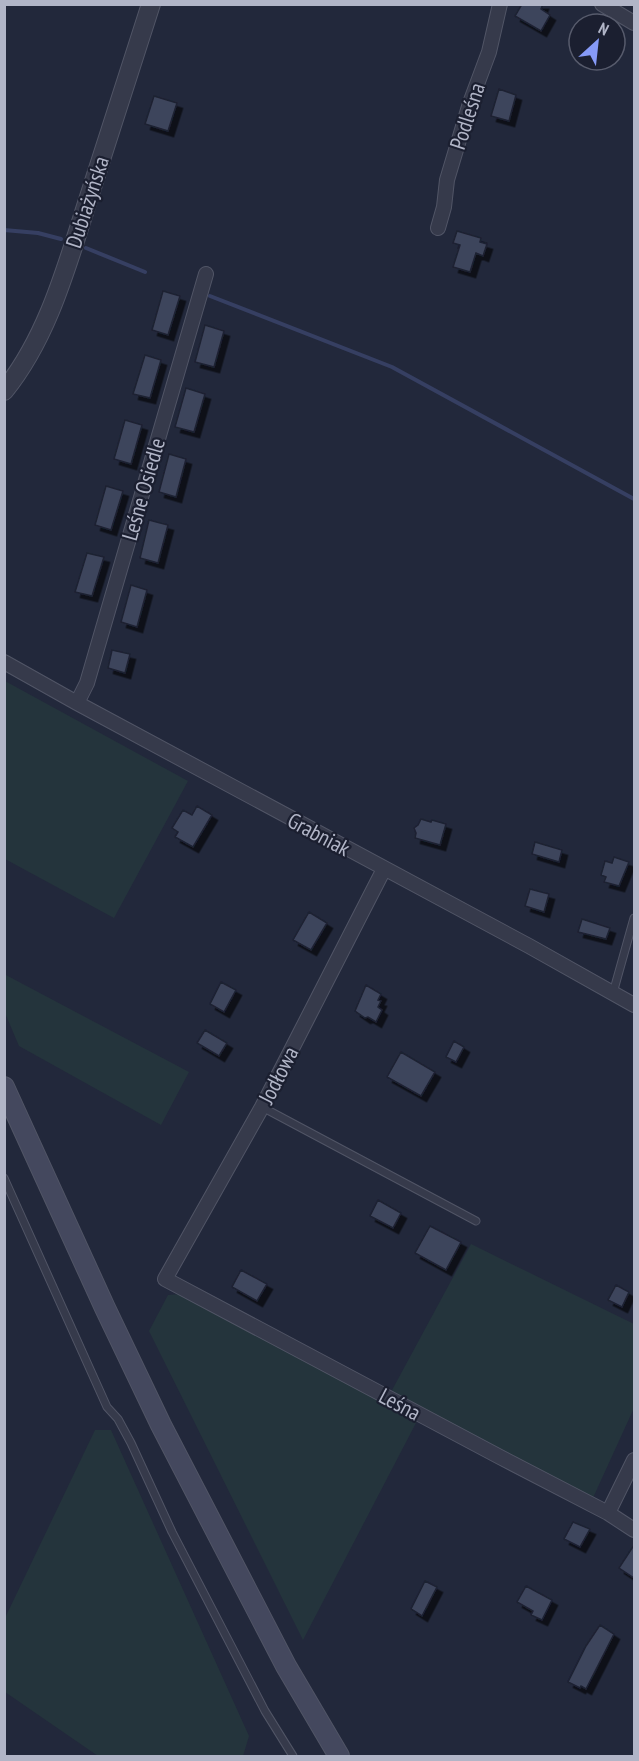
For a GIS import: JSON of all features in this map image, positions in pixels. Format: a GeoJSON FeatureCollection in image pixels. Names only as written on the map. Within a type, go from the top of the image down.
{"type":"FeatureCollection","features":[{"type":"Feature","properties":{"kind":"main road"},"geometry":{"type":"LineString","coordinates":[[4,1087],[161,1425],[286,1666],[339,1756]]}},
{"type":"Feature","properties":{"kind":"street","name":"Dubiażyńska"},"geometry":{"type":"LineString","coordinates":[[4,391],[38,338],[52,304],[152,4]]}},
{"type":"Feature","properties":{"kind":"street","name":"Podleśna"},"geometry":{"type":"LineString","coordinates":[[438,228],[444,207],[447,180],[470,103],[489,52],[500,4]]}},
{"type":"Feature","properties":{"kind":"street"},"geometry":{"type":"LineString","coordinates":[[602,4],[634,23]]}},
{"type":"Feature","properties":{"kind":"street","name":"Leśne Osiedle"},"geometry":{"type":"LineString","coordinates":[[77,703],[87,684],[206,274]]}},
{"type":"Feature","properties":{"kind":"street","name":"Grabniak"},"geometry":{"type":"LineString","coordinates":[[4,662],[634,1005]]}},
{"type":"Feature","properties":{"kind":"street","name":"Jodłowa"},"geometry":{"type":"LineString","coordinates":[[165,1279],[262,1107],[384,869]]}},
{"type":"Feature","properties":{"kind":"street","name":"Leśna"},"geometry":{"type":"LineString","coordinates":[[165,1279],[608,1513],[634,1530]]}},
{"type":"Feature","properties":{"kind":"street"},"geometry":{"type":"LineString","coordinates":[[608,1513],[634,1460]]}},
{"type":"Feature","properties":{"kind":"lane"},"geometry":{"type":"LineString","coordinates":[[613,993],[634,918]]}},
{"type":"Feature","properties":{"kind":"lane"},"geometry":{"type":"LineString","coordinates":[[262,1107],[476,1221]]}},
{"type":"Feature","properties":{"kind":"lane"},"geometry":{"type":"LineString","coordinates":[[4,1178],[107,1407],[118,1419],[131,1443],[177,1542],[265,1711],[293,1756]]}},
{"type":"Feature","properties":{"kind":"shaded area"},"geometry":{"type":"Polygon","coordinates":[[[5,681],[188,781],[114,918],[5,859],[5,681]]]}},
{"type":"Feature","properties":{"kind":"shaded area"},"geometry":{"type":"Polygon","coordinates":[[[4,974],[189,1072],[161,1125],[19,1046],[5,1013],[4,974]]]}},
{"type":"Feature","properties":{"kind":"shaded area"},"geometry":{"type":"Polygon","coordinates":[[[471,1244],[634,1324],[634,1408],[592,1500],[391,1392],[471,1244]]]}},
{"type":"Feature","properties":{"kind":"shaded area"},"geometry":{"type":"Polygon","coordinates":[[[182,1294],[417,1421],[303,1640],[149,1331],[168,1295],[182,1294]]]}},
{"type":"Feature","properties":{"kind":"shaded area"},"geometry":{"type":"Polygon","coordinates":[[[95,1430],[111,1430],[249,1736],[243,1756],[98,1756],[5,1692],[5,1618],[95,1430]]]}},
{"type":"Feature","properties":{"kind":"building"},"geometry":{"type":"Polygon","coordinates":[[[522,4],[543,4],[541,9],[550,15],[541,31],[515,16],[522,4]]]}},
{"type":"Feature","properties":{"kind":"building"},"geometry":{"type":"Polygon","coordinates":[[[499,89],[516,95],[509,121],[491,116],[499,89]]]}},
{"type":"Feature","properties":{"kind":"building"},"geometry":{"type":"Polygon","coordinates":[[[154,96],[177,103],[168,131],[145,124],[154,96]]]}},
{"type":"Feature","properties":{"kind":"building"},"geometry":{"type":"Polygon","coordinates":[[[457,231],[481,238],[480,242],[487,244],[483,256],[476,253],[470,272],[453,267],[460,245],[453,243],[457,231]]]}},
{"type":"Feature","properties":{"kind":"building"},"geometry":{"type":"Polygon","coordinates":[[[163,291],[180,296],[168,335],[152,330],[163,291]]]}},
{"type":"Feature","properties":{"kind":"building"},"geometry":{"type":"Polygon","coordinates":[[[205,325],[224,331],[214,367],[195,362],[205,325]]]}},
{"type":"Feature","properties":{"kind":"building"},"geometry":{"type":"Polygon","coordinates":[[[145,355],[161,360],[150,398],[133,394],[145,355]]]}},
{"type":"Feature","properties":{"kind":"building"},"geometry":{"type":"Polygon","coordinates":[[[186,388],[205,394],[194,432],[175,427],[186,388]]]}},
{"type":"Feature","properties":{"kind":"building"},"geometry":{"type":"Polygon","coordinates":[[[125,420],[142,425],[131,464],[114,459],[125,420]]]}},
{"type":"Feature","properties":{"kind":"building"},"geometry":{"type":"Polygon","coordinates":[[[169,454],[186,459],[176,497],[159,492],[169,454]]]}},
{"type":"Feature","properties":{"kind":"building"},"geometry":{"type":"Polygon","coordinates":[[[106,486],[123,491],[111,530],[95,525],[106,486]]]}},
{"type":"Feature","properties":{"kind":"building"},"geometry":{"type":"Polygon","coordinates":[[[149,520],[168,525],[158,563],[140,558],[149,520]]]}},
{"type":"Feature","properties":{"kind":"building"},"geometry":{"type":"Polygon","coordinates":[[[87,553],[104,557],[92,596],[75,592],[87,553]]]}},
{"type":"Feature","properties":{"kind":"building"},"geometry":{"type":"Polygon","coordinates":[[[131,585],[147,590],[137,627],[121,622],[131,585]]]}},
{"type":"Feature","properties":{"kind":"building"},"geometry":{"type":"Polygon","coordinates":[[[112,650],[130,654],[125,673],[108,668],[112,650]]]}},
{"type":"Feature","properties":{"kind":"building"},"geometry":{"type":"Polygon","coordinates":[[[197,806],[212,815],[193,847],[175,837],[178,832],[172,828],[183,810],[192,815],[197,806]]]}},
{"type":"Feature","properties":{"kind":"building"},"geometry":{"type":"Polygon","coordinates":[[[421,819],[446,824],[440,845],[415,838],[414,828],[421,819]]]}},
{"type":"Feature","properties":{"kind":"building"},"geometry":{"type":"Polygon","coordinates":[[[535,842],[562,850],[559,862],[532,854],[535,842]]]}},
{"type":"Feature","properties":{"kind":"building"},"geometry":{"type":"Polygon","coordinates":[[[614,857],[629,862],[619,886],[604,882],[606,877],[601,875],[605,861],[612,863],[614,857]]]}},
{"type":"Feature","properties":{"kind":"building"},"geometry":{"type":"Polygon","coordinates":[[[530,889],[549,894],[544,912],[525,906],[530,889]]]}},
{"type":"Feature","properties":{"kind":"building"},"geometry":{"type":"Polygon","coordinates":[[[309,912],[327,923],[311,950],[293,940],[309,912]]]}},
{"type":"Feature","properties":{"kind":"building"},"geometry":{"type":"Polygon","coordinates":[[[582,919],[610,928],[606,939],[578,932],[582,919]]]}},
{"type":"Feature","properties":{"kind":"building"},"geometry":{"type":"Polygon","coordinates":[[[221,982],[236,990],[224,1012],[210,1004],[221,982]]]}},
{"type":"Feature","properties":{"kind":"building"},"geometry":{"type":"Polygon","coordinates":[[[366,985],[381,994],[378,1007],[382,1010],[376,1022],[355,1011],[366,985]]]}},
{"type":"Feature","properties":{"kind":"building"},"geometry":{"type":"Polygon","coordinates":[[[205,1030],[227,1043],[219,1056],[197,1043],[205,1030]]]}},
{"type":"Feature","properties":{"kind":"building"},"geometry":{"type":"Polygon","coordinates":[[[454,1041],[464,1047],[456,1062],[446,1057],[454,1041]]]}},
{"type":"Feature","properties":{"kind":"building"},"geometry":{"type":"Polygon","coordinates":[[[401,1052],[435,1072],[421,1096],[387,1077],[401,1052]]]}},
{"type":"Feature","properties":{"kind":"building"},"geometry":{"type":"Polygon","coordinates":[[[378,1200],[401,1213],[393,1228],[370,1216],[378,1200]]]}},
{"type":"Feature","properties":{"kind":"building"},"geometry":{"type":"Polygon","coordinates":[[[430,1226],[461,1242],[446,1270],[415,1253],[430,1226]]]}},
{"type":"Feature","properties":{"kind":"building"},"geometry":{"type":"Polygon","coordinates":[[[241,1270],[267,1284],[257,1301],[232,1287],[241,1270]]]}},
{"type":"Feature","properties":{"kind":"building"},"geometry":{"type":"Polygon","coordinates":[[[616,1285],[629,1292],[622,1307],[608,1300],[616,1285]]]}},
{"type":"Feature","properties":{"kind":"building"},"geometry":{"type":"Polygon","coordinates":[[[573,1522],[590,1529],[580,1547],[564,1539],[573,1522]]]}},
{"type":"Feature","properties":{"kind":"building"},"geometry":{"type":"Polygon","coordinates":[[[634,1545],[634,1578],[619,1568],[634,1545]]]}},
{"type":"Feature","properties":{"kind":"building"},"geometry":{"type":"Polygon","coordinates":[[[425,1581],[437,1587],[422,1616],[411,1609],[425,1581]]]}},
{"type":"Feature","properties":{"kind":"building"},"geometry":{"type":"Polygon","coordinates":[[[526,1586],[552,1600],[542,1620],[531,1615],[533,1611],[517,1602],[526,1586]]]}},
{"type":"Feature","properties":{"kind":"building"},"geometry":{"type":"Polygon","coordinates":[[[600,1625],[614,1634],[586,1689],[581,1686],[580,1688],[568,1682],[586,1646],[600,1625]]]}},
{"type":"Feature","properties":{"kind":"waterway"},"geometry":{"type":"LineString","coordinates":[[4,230],[38,233],[61,239]]}},
{"type":"Feature","properties":{"kind":"waterway"},"geometry":{"type":"LineString","coordinates":[[86,248],[145,272]]}},
{"type":"Feature","properties":{"kind":"waterway"},"geometry":{"type":"LineString","coordinates":[[210,296],[392,367],[634,499]]}}]}
